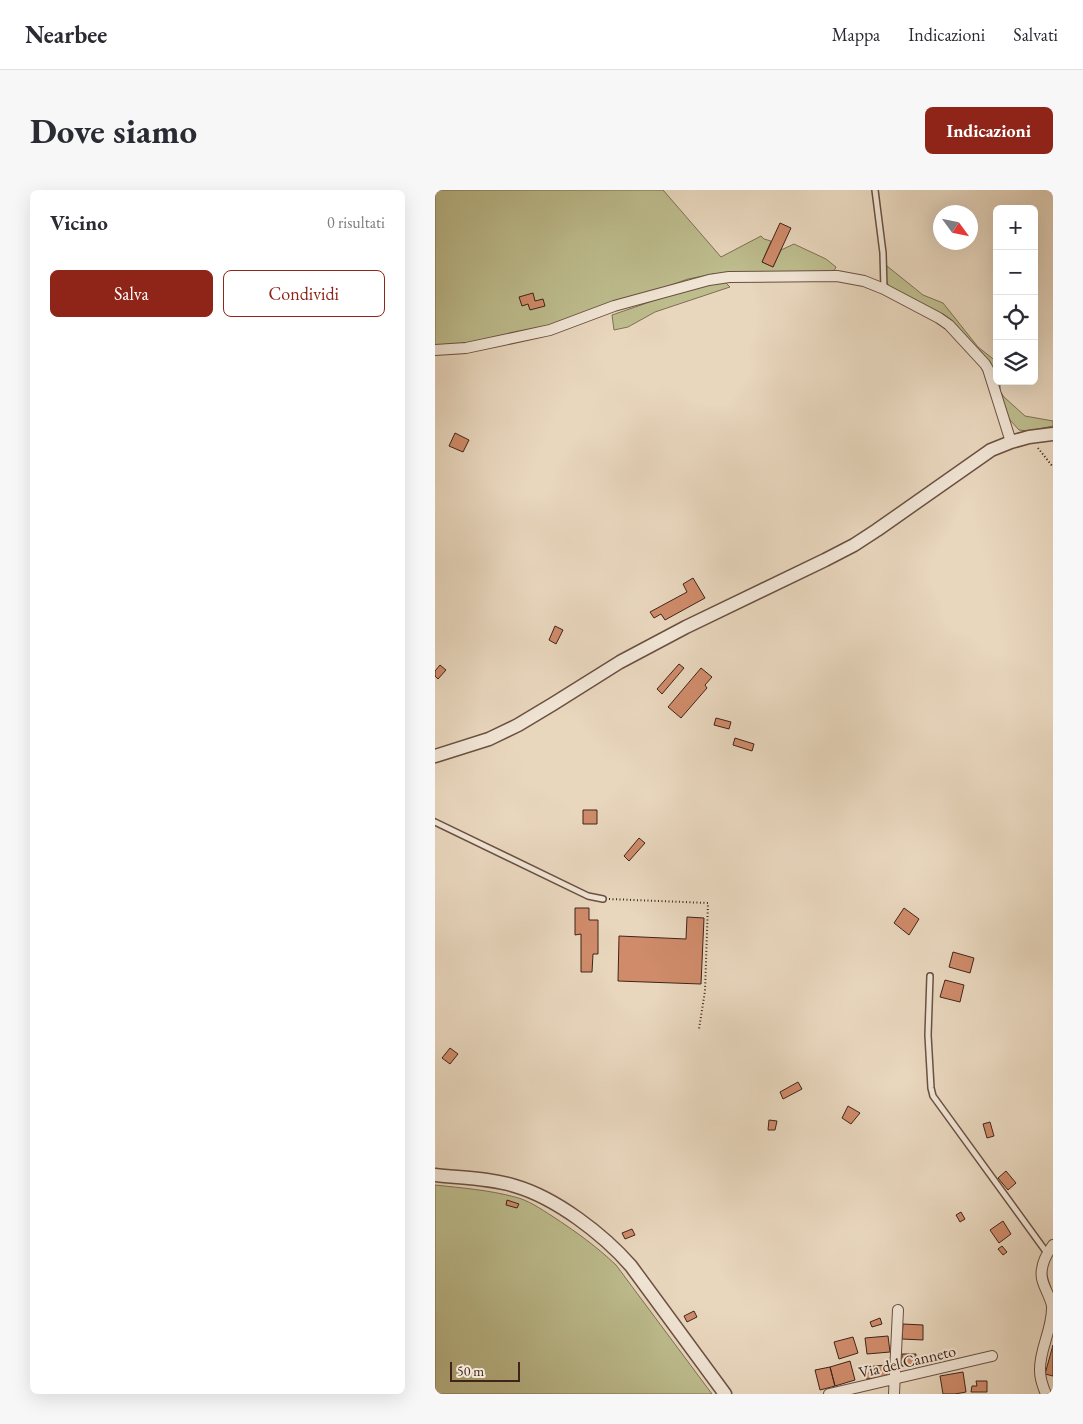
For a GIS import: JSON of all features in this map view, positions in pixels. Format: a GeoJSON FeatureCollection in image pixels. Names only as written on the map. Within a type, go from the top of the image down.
{"type":"FeatureCollection","features":[{"type":"Feature","properties":{"kind":"street"},"geometry":{"type":"LineString","coordinates":[[435,350],[466,348],[550,330],[614,306],[688,285],[729,277],[837,276],[864,281],[884,289],[949,325],[988,369],[1011,442]]}},
{"type":"Feature","properties":{"kind":"street"},"geometry":{"type":"LineString","coordinates":[[435,756],[489,739],[518,725],[619,662],[854,545],[991,450],[1029,437],[1053,434]]}},
{"type":"Feature","properties":{"kind":"street"},"geometry":{"type":"LineString","coordinates":[[435,1175],[497,1182],[514,1186],[543,1198],[596,1232],[631,1266],[725,1394]]}},
{"type":"Feature","properties":{"kind":"street"},"geometry":{"type":"LineString","coordinates":[[1046,1394],[1040,1371],[1041,1358],[1052,1319],[1048,1292],[1042,1279],[1042,1270],[1047,1254],[1053,1244]]}},
{"type":"Feature","properties":{"kind":"street"},"geometry":{"type":"LineString","coordinates":[[894,1394],[897,1310]]}},
{"type":"Feature","properties":{"kind":"street","name":"Via del Canneto"},"geometry":{"type":"LineString","coordinates":[[829,1394],[992,1356]]}},
{"type":"Feature","properties":{"kind":"lane"},"geometry":{"type":"LineString","coordinates":[[875,190],[883,253],[884,289]]}},
{"type":"Feature","properties":{"kind":"lane"},"geometry":{"type":"LineString","coordinates":[[435,822],[589,896],[603,899]]}},
{"type":"Feature","properties":{"kind":"lane"},"geometry":{"type":"LineString","coordinates":[[930,976],[928,1035],[933,1096],[1047,1254]]}},
{"type":"Feature","properties":{"kind":"path"},"geometry":{"type":"LineString","coordinates":[[1029,437],[1053,467]]}},
{"type":"Feature","properties":{"kind":"path"},"geometry":{"type":"LineString","coordinates":[[603,899],[708,903],[705,991],[699,1029]]}},
{"type":"Feature","properties":{"kind":"shaded area"},"geometry":{"type":"Polygon","coordinates":[[[435,190],[663,190],[721,257],[761,236],[771,241],[762,262],[773,267],[781,250],[794,244],[826,259],[836,267],[834,271],[713,274],[688,279],[554,326],[464,346],[435,347],[435,190]]]}},
{"type":"Feature","properties":{"kind":"shaded area"},"geometry":{"type":"Polygon","coordinates":[[[887,266],[923,295],[943,303],[978,347],[993,359],[993,379],[989,364],[947,317],[893,290],[888,284],[887,266]]]}},
{"type":"Feature","properties":{"kind":"shaded area"},"geometry":{"type":"Polygon","coordinates":[[[724,281],[730,287],[655,312],[628,327],[614,330],[612,315],[670,295],[724,281]]]}},
{"type":"Feature","properties":{"kind":"shaded area"},"geometry":{"type":"Polygon","coordinates":[[[995,385],[1000,385],[1000,391],[1004,397],[1025,416],[1053,421],[1053,426],[1028,431],[1019,430],[1010,420],[998,398],[995,385]]]}},
{"type":"Feature","properties":{"kind":"shaded area"},"geometry":{"type":"Polygon","coordinates":[[[435,1185],[485,1191],[520,1198],[530,1202],[569,1227],[601,1251],[616,1265],[712,1394],[435,1394],[435,1185]]]}},
{"type":"Feature","properties":{"kind":"building"},"geometry":{"type":"Polygon","coordinates":[[[780,223],[791,228],[773,267],[762,262],[780,223]]]}},
{"type":"Feature","properties":{"kind":"building"},"geometry":{"type":"Polygon","coordinates":[[[533,293],[535,301],[543,299],[545,306],[530,310],[528,304],[522,306],[519,297],[533,293]]]}},
{"type":"Feature","properties":{"kind":"building"},"geometry":{"type":"Polygon","coordinates":[[[455,433],[469,440],[463,452],[449,446],[455,433]]]}},
{"type":"Feature","properties":{"kind":"building"},"geometry":{"type":"Polygon","coordinates":[[[693,578],[705,598],[665,620],[661,614],[654,618],[650,612],[687,592],[683,584],[693,578]]]}},
{"type":"Feature","properties":{"kind":"building"},"geometry":{"type":"Polygon","coordinates":[[[555,626],[563,630],[556,644],[549,640],[555,626]]]}},
{"type":"Feature","properties":{"kind":"building"},"geometry":{"type":"Polygon","coordinates":[[[679,664],[684,668],[662,694],[657,689],[679,664]]]}},
{"type":"Feature","properties":{"kind":"building"},"geometry":{"type":"Polygon","coordinates":[[[440,665],[446,670],[438,679],[435,676],[435,671],[440,665]]]}},
{"type":"Feature","properties":{"kind":"building"},"geometry":{"type":"Polygon","coordinates":[[[701,668],[712,677],[705,685],[707,688],[681,718],[668,707],[701,668]]]}},
{"type":"Feature","properties":{"kind":"building"},"geometry":{"type":"Polygon","coordinates":[[[716,718],[731,722],[729,729],[714,725],[716,718]]]}},
{"type":"Feature","properties":{"kind":"building"},"geometry":{"type":"Polygon","coordinates":[[[735,738],[754,744],[752,751],[733,745],[735,738]]]}},
{"type":"Feature","properties":{"kind":"building"},"geometry":{"type":"Polygon","coordinates":[[[583,810],[597,810],[597,824],[583,824],[583,810]]]}},
{"type":"Feature","properties":{"kind":"building"},"geometry":{"type":"Polygon","coordinates":[[[639,838],[645,843],[629,861],[624,856],[639,838]]]}},
{"type":"Feature","properties":{"kind":"building"},"geometry":{"type":"Polygon","coordinates":[[[575,908],[589,908],[589,920],[598,920],[598,954],[593,954],[592,972],[581,972],[581,934],[575,935],[575,908]]]}},
{"type":"Feature","properties":{"kind":"building"},"geometry":{"type":"Polygon","coordinates":[[[904,908],[919,919],[909,935],[894,923],[904,908]]]}},
{"type":"Feature","properties":{"kind":"building"},"geometry":{"type":"Polygon","coordinates":[[[687,917],[704,918],[701,984],[618,981],[619,936],[686,939],[687,917]]]}},
{"type":"Feature","properties":{"kind":"building"},"geometry":{"type":"Polygon","coordinates":[[[953,952],[974,958],[970,973],[949,967],[953,952]]]}},
{"type":"Feature","properties":{"kind":"building"},"geometry":{"type":"Polygon","coordinates":[[[945,980],[964,985],[960,1002],[940,997],[945,980]]]}},
{"type":"Feature","properties":{"kind":"building"},"geometry":{"type":"Polygon","coordinates":[[[450,1048],[458,1054],[450,1064],[442,1058],[450,1048]]]}},
{"type":"Feature","properties":{"kind":"building"},"geometry":{"type":"Polygon","coordinates":[[[798,1082],[802,1089],[783,1099],[780,1092],[798,1082]]]}},
{"type":"Feature","properties":{"kind":"building"},"geometry":{"type":"Polygon","coordinates":[[[848,1106],[860,1113],[851,1124],[842,1118],[848,1106]]]}},
{"type":"Feature","properties":{"kind":"building"},"geometry":{"type":"Polygon","coordinates":[[[769,1120],[777,1121],[775,1130],[768,1130],[769,1120]]]}},
{"type":"Feature","properties":{"kind":"building"},"geometry":{"type":"Polygon","coordinates":[[[990,1122],[994,1136],[987,1138],[983,1124],[990,1122]]]}},
{"type":"Feature","properties":{"kind":"building"},"geometry":{"type":"Polygon","coordinates":[[[1006,1171],[1016,1183],[1008,1190],[998,1178],[1006,1171]]]}},
{"type":"Feature","properties":{"kind":"building"},"geometry":{"type":"Polygon","coordinates":[[[507,1200],[519,1204],[517,1208],[506,1205],[507,1200]]]}},
{"type":"Feature","properties":{"kind":"building"},"geometry":{"type":"Polygon","coordinates":[[[961,1212],[965,1219],[960,1222],[956,1215],[961,1212]]]}},
{"type":"Feature","properties":{"kind":"building"},"geometry":{"type":"Polygon","coordinates":[[[1003,1221],[1011,1234],[999,1243],[990,1230],[1003,1221]]]}},
{"type":"Feature","properties":{"kind":"building"},"geometry":{"type":"Polygon","coordinates":[[[632,1229],[635,1235],[625,1239],[622,1233],[632,1229]]]}},
{"type":"Feature","properties":{"kind":"building"},"geometry":{"type":"Polygon","coordinates":[[[1002,1246],[1007,1252],[1003,1255],[998,1249],[1002,1246]]]}},
{"type":"Feature","properties":{"kind":"building"},"geometry":{"type":"Polygon","coordinates":[[[694,1311],[697,1317],[687,1322],[684,1316],[694,1311]]]}},
{"type":"Feature","properties":{"kind":"building"},"geometry":{"type":"Polygon","coordinates":[[[880,1318],[882,1324],[872,1327],[870,1322],[880,1318]]]}},
{"type":"Feature","properties":{"kind":"building"},"geometry":{"type":"Polygon","coordinates":[[[903,1324],[923,1325],[923,1340],[902,1339],[903,1324]]]}},
{"type":"Feature","properties":{"kind":"building"},"geometry":{"type":"Polygon","coordinates":[[[888,1336],[890,1352],[867,1354],[865,1338],[888,1336]]]}},
{"type":"Feature","properties":{"kind":"building"},"geometry":{"type":"Polygon","coordinates":[[[853,1337],[858,1353],[839,1359],[834,1342],[853,1337]]]}},
{"type":"Feature","properties":{"kind":"building"},"geometry":{"type":"Polygon","coordinates":[[[1053,1345],[1053,1376],[1045,1374],[1053,1345]]]}},
{"type":"Feature","properties":{"kind":"building"},"geometry":{"type":"Polygon","coordinates":[[[902,1354],[916,1354],[915,1366],[902,1366],[902,1354]]]}},
{"type":"Feature","properties":{"kind":"building"},"geometry":{"type":"Polygon","coordinates":[[[850,1361],[855,1380],[835,1386],[830,1367],[850,1361]]]}},
{"type":"Feature","properties":{"kind":"building"},"geometry":{"type":"Polygon","coordinates":[[[886,1365],[887,1377],[866,1379],[865,1367],[886,1365]]]}},
{"type":"Feature","properties":{"kind":"building"},"geometry":{"type":"Polygon","coordinates":[[[830,1367],[835,1386],[820,1390],[815,1370],[830,1367]]]}},
{"type":"Feature","properties":{"kind":"building"},"geometry":{"type":"Polygon","coordinates":[[[963,1372],[966,1392],[943,1394],[940,1376],[963,1372]]]}},
{"type":"Feature","properties":{"kind":"building"},"geometry":{"type":"Polygon","coordinates":[[[976,1381],[987,1381],[987,1392],[971,1392],[972,1386],[977,1386],[976,1381]]]}}]}
